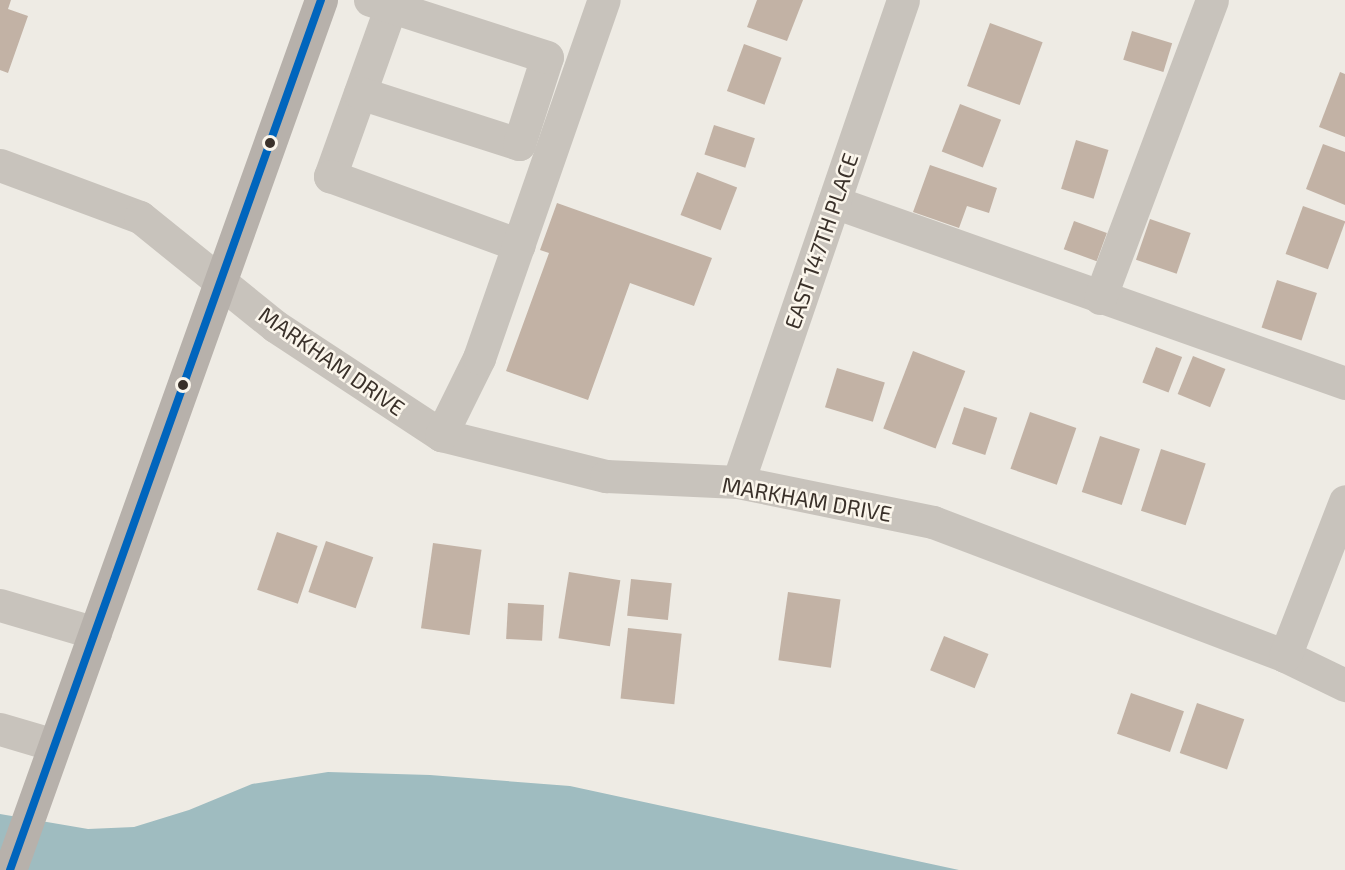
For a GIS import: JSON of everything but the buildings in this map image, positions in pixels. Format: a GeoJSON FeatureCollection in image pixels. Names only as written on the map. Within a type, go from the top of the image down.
{"type":"FeatureCollection","features":[{"type":"Feature","properties":{"kind":"main road"},"geometry":{"type":"LineString","coordinates":[[10,870],[321,0]]}},
{"type":"Feature","properties":{"kind":"street"},"geometry":{"type":"LineString","coordinates":[[441,435],[479,358],[604,0]]}},
{"type":"Feature","properties":{"kind":"street","name":"EAST 147TH PLACE"},"geometry":{"type":"LineString","coordinates":[[738,482],[903,0]]}},
{"type":"Feature","properties":{"kind":"street"},"geometry":{"type":"LineString","coordinates":[[1100,298],[1212,0]]}},
{"type":"Feature","properties":{"kind":"street"},"geometry":{"type":"LineString","coordinates":[[360,93],[519,144],[547,57],[380,3],[360,93],[330,176],[519,245]]}},
{"type":"Feature","properties":{"kind":"street","name":"MARKHAM DRIVE"},"geometry":{"type":"LineString","coordinates":[[0,165],[141,217],[220,278],[276,326],[441,435],[606,476],[738,482],[933,522],[1285,656],[1345,685]]}},
{"type":"Feature","properties":{"kind":"street"},"geometry":{"type":"LineString","coordinates":[[834,202],[1345,383]]}},
{"type":"Feature","properties":{"kind":"street"},"geometry":{"type":"LineString","coordinates":[[1285,656],[1345,501]]}},
{"type":"Feature","properties":{"kind":"street"},"geometry":{"type":"LineString","coordinates":[[0,605],[95,633]]}},
{"type":"Feature","properties":{"kind":"street"},"geometry":{"type":"LineString","coordinates":[[0,729],[49,759]]}},
{"type":"Feature","properties":{"kind":"water"},"geometry":{"type":"Polygon","coordinates":[[[328,772],[430,775],[570,786],[959,870],[0,870],[0,814],[88,829],[134,827],[189,810],[252,784],[328,772]]]}},
{"type":"Feature","properties":{"kind":"transit line"},"geometry":{"type":"LineString","coordinates":[[10,870],[321,0]]}}]}
